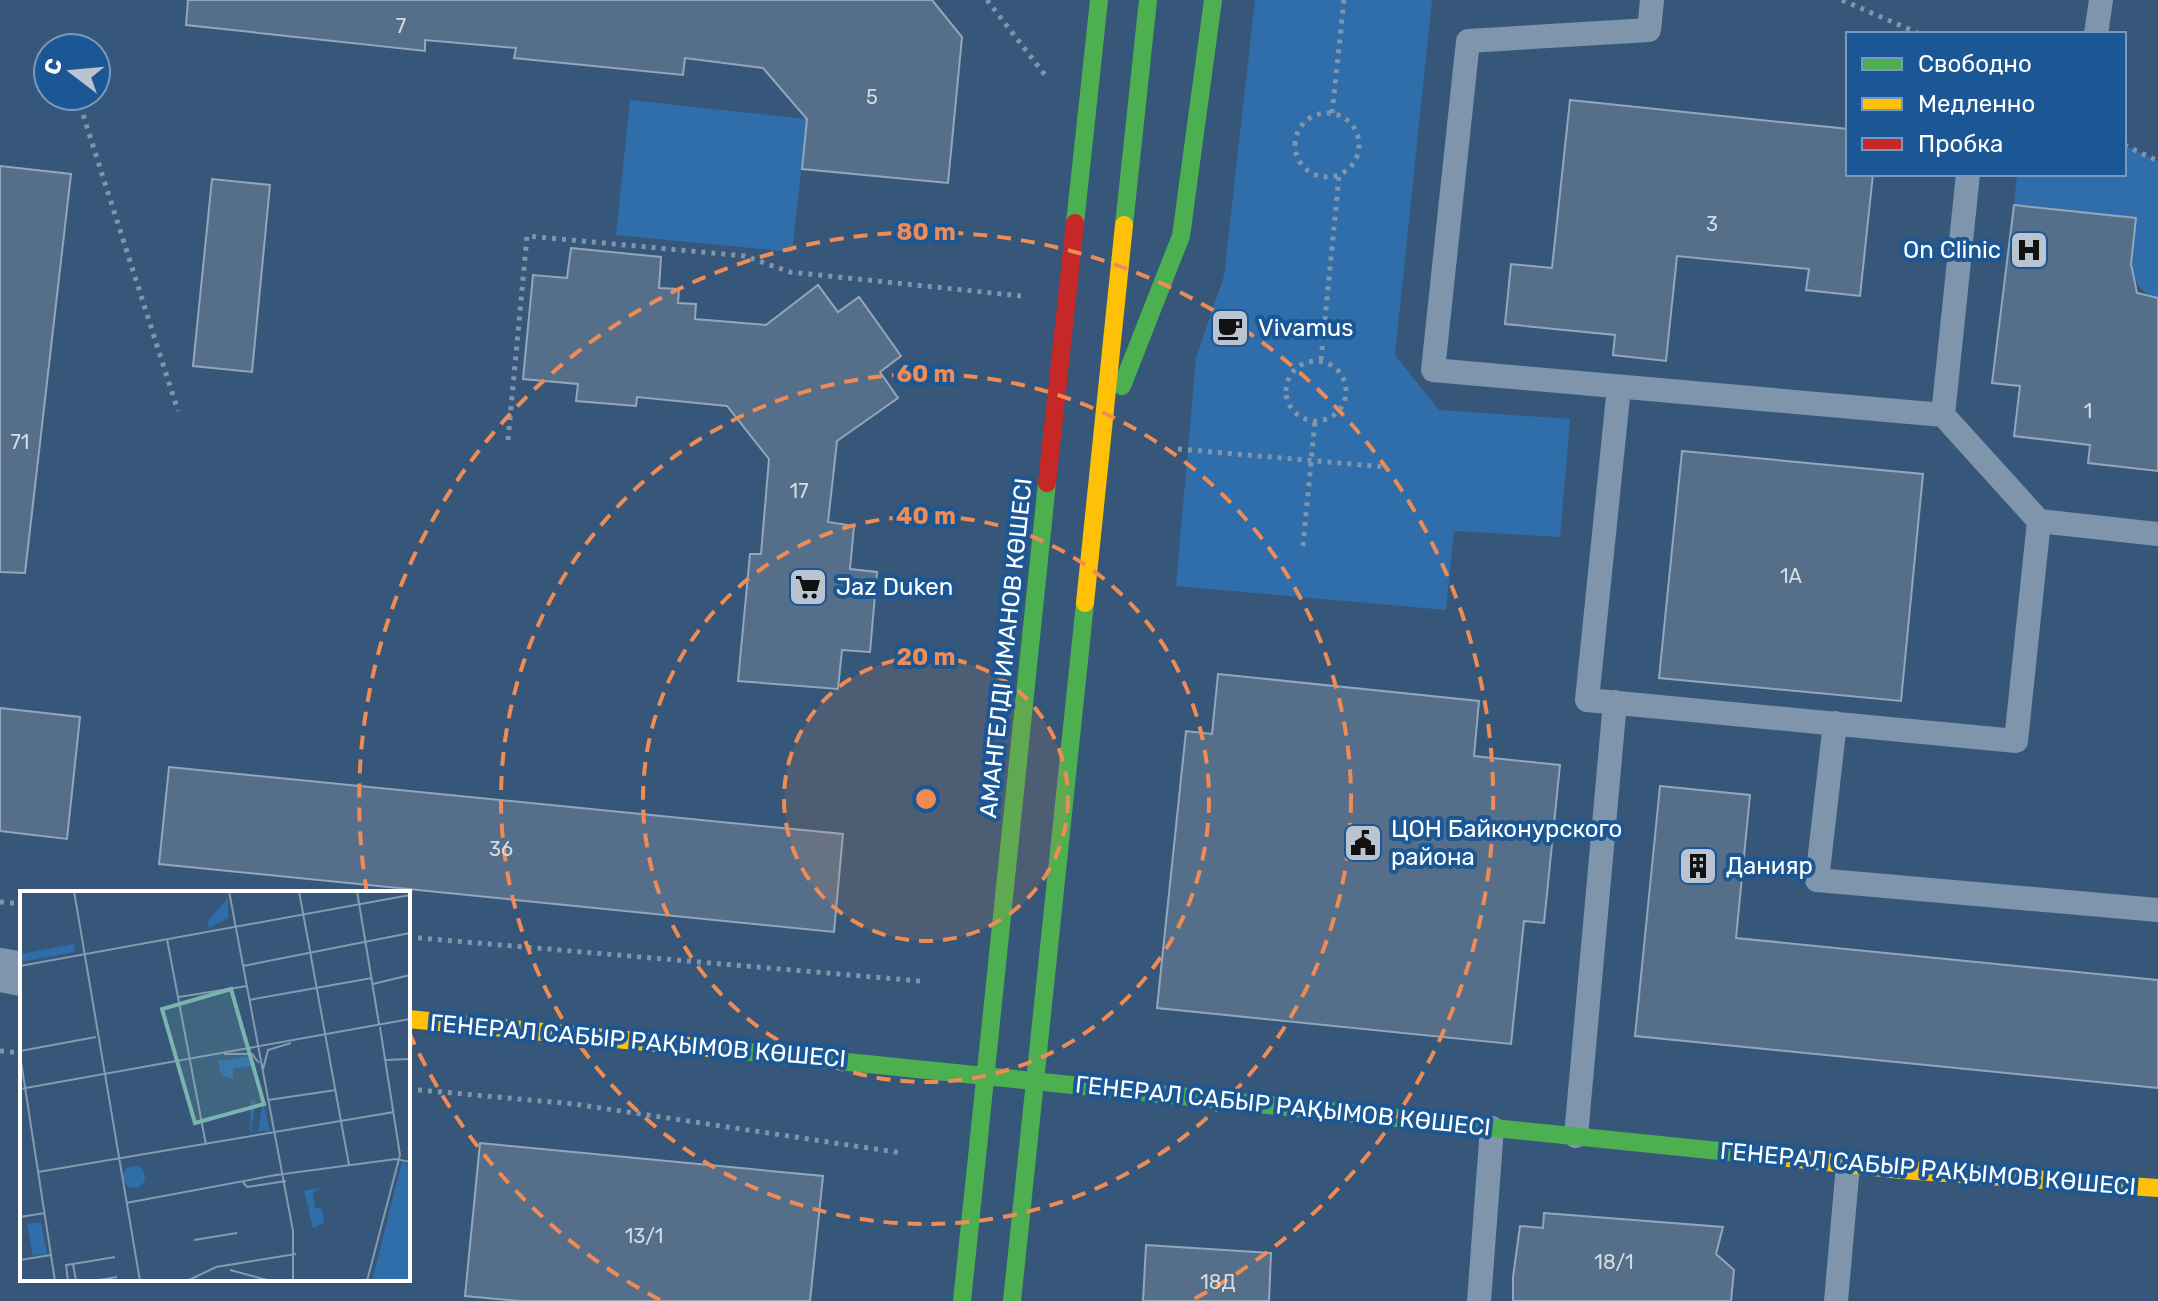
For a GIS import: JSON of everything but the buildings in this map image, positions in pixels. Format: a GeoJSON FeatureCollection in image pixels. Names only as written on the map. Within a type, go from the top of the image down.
{"type":"FeatureCollection","features":[{"type":"Feature","properties":{"kind":"main road","name":"АМАНГЕЛДІ ИМАНОВ КӨШЕСІ"},"geometry":{"type":"LineString","coordinates":[[962,1301],[1099,0]]}},
{"type":"Feature","properties":{"kind":"main road"},"geometry":{"type":"LineString","coordinates":[[1012,1301],[1148,0]]}},
{"type":"Feature","properties":{"kind":"main road"},"geometry":{"type":"LineString","coordinates":[[1101,440],[1181,236],[1213,0]]}},
{"type":"Feature","properties":{"kind":"main road","name":"ГЕНЕРАЛ САБЫР РАҚЫМОВ КӨШЕСІ"},"geometry":{"type":"LineString","coordinates":[[410,1019],[984,1074],[1848,1165],[2158,1188]]}},
{"type":"Feature","properties":{"kind":"street"},"geometry":{"type":"LineString","coordinates":[[0,970],[20,974]]}},
{"type":"Feature","properties":{"kind":"lane"},"geometry":{"type":"LineString","coordinates":[[1652,0],[1649,30],[1468,41],[1433,370],[1943,415],[2039,521],[2158,534]]}},
{"type":"Feature","properties":{"kind":"lane"},"geometry":{"type":"LineString","coordinates":[[2096,32],[2101,0]]}},
{"type":"Feature","properties":{"kind":"lane"},"geometry":{"type":"LineString","coordinates":[[1943,415],[1968,176]]}},
{"type":"Feature","properties":{"kind":"lane"},"geometry":{"type":"LineString","coordinates":[[1619,387],[1587,700],[2016,741],[2039,521]]}},
{"type":"Feature","properties":{"kind":"lane"},"geometry":{"type":"LineString","coordinates":[[1576,1136],[1615,702]]}},
{"type":"Feature","properties":{"kind":"lane"},"geometry":{"type":"LineString","coordinates":[[1835,723],[1817,880],[2158,910]]}},
{"type":"Feature","properties":{"kind":"lane"},"geometry":{"type":"LineString","coordinates":[[1479,1301],[1492,1128]]}},
{"type":"Feature","properties":{"kind":"lane"},"geometry":{"type":"LineString","coordinates":[[1836,1301],[1848,1165]]}},
{"type":"Feature","properties":{"kind":"path"},"geometry":{"type":"LineString","coordinates":[[987,0],[1046,77]]}},
{"type":"Feature","properties":{"kind":"path"},"geometry":{"type":"LineString","coordinates":[[1332,113],[1344,0]]}},
{"type":"Feature","properties":{"kind":"path"},"geometry":{"type":"LineString","coordinates":[[1842,0],[1915,32]]}},
{"type":"Feature","properties":{"kind":"path"},"geometry":{"type":"LineString","coordinates":[[82,112],[178,411]]}},
{"type":"Feature","properties":{"kind":"path"},"geometry":{"type":"LineString","coordinates":[[1320,113],[1332,113],[1352,123],[1360,143],[1355,163],[1339,176],[1329,179],[1310,173],[1296,156],[1297,135],[1310,118],[1320,113]]}},
{"type":"Feature","properties":{"kind":"path"},"geometry":{"type":"LineString","coordinates":[[2126,146],[2158,161]]}},
{"type":"Feature","properties":{"kind":"path"},"geometry":{"type":"LineString","coordinates":[[1321,360],[1339,176]]}},
{"type":"Feature","properties":{"kind":"path"},"geometry":{"type":"LineString","coordinates":[[508,440],[527,236],[745,256],[790,272],[1022,296]]}},
{"type":"Feature","properties":{"kind":"path"},"geometry":{"type":"LineString","coordinates":[[1321,360],[1338,370],[1344,379],[1346,399],[1334,415],[1315,421],[1297,415],[1290,407],[1285,388],[1287,378],[1301,364],[1321,360]]}},
{"type":"Feature","properties":{"kind":"path"},"geometry":{"type":"LineString","coordinates":[[1303,546],[1315,421]]}},
{"type":"Feature","properties":{"kind":"path"},"geometry":{"type":"LineString","coordinates":[[1178,449],[1386,467]]}},
{"type":"Feature","properties":{"kind":"path"},"geometry":{"type":"LineString","coordinates":[[0,902],[20,904]]}},
{"type":"Feature","properties":{"kind":"path"},"geometry":{"type":"LineString","coordinates":[[410,937],[920,981]]}},
{"type":"Feature","properties":{"kind":"path"},"geometry":{"type":"LineString","coordinates":[[0,1051],[20,1053]]}},
{"type":"Feature","properties":{"kind":"path"},"geometry":{"type":"LineString","coordinates":[[410,1089],[574,1104],[902,1153]]}},
{"type":"Feature","properties":{"kind":"shaded area"},"geometry":{"type":"Polygon","coordinates":[[[1255,0],[1432,0],[1395,355],[1439,410],[1570,419],[1560,537],[1454,531],[1446,610],[1176,586],[1196,358],[1224,276],[1255,0]]]}},
{"type":"Feature","properties":{"kind":"shaded area"},"geometry":{"type":"Polygon","coordinates":[[[630,100],[807,119],[792,252],[616,235],[630,100]]]}},
{"type":"Feature","properties":{"kind":"shaded area"},"geometry":{"type":"Polygon","coordinates":[[[2126,146],[2158,161],[2158,298],[2139,286],[2134,276],[2132,253],[2136,218],[2014,205],[2017,176],[2126,176],[2126,146]]]}},
{"type":"Feature","properties":{"kind":"traffic: fast"},"geometry":{"type":"LineString","coordinates":[[1075,223],[1099,0]]}},
{"type":"Feature","properties":{"kind":"traffic: fast"},"geometry":{"type":"LineString","coordinates":[[1124,225],[1148,0]]}},
{"type":"Feature","properties":{"kind":"traffic: fast"},"geometry":{"type":"LineString","coordinates":[[1122,386],[1181,236],[1213,0]]}},
{"type":"Feature","properties":{"kind":"traffic: fast"},"geometry":{"type":"LineString","coordinates":[[962,1301],[1047,483]]}},
{"type":"Feature","properties":{"kind":"traffic: fast"},"geometry":{"type":"LineString","coordinates":[[1012,1301],[1085,603]]}},
{"type":"Feature","properties":{"kind":"traffic: fast"},"geometry":{"type":"LineString","coordinates":[[740,1051],[1768,1156]]}},
{"type":"Feature","properties":{"kind":"traffic: slow"},"geometry":{"type":"LineString","coordinates":[[1085,603],[1124,225]]}},
{"type":"Feature","properties":{"kind":"traffic: slow"},"geometry":{"type":"LineString","coordinates":[[410,1019],[740,1051]]}},
{"type":"Feature","properties":{"kind":"traffic: slow"},"geometry":{"type":"LineString","coordinates":[[1768,1156],[1902,1170],[2158,1188]]}},
{"type":"Feature","properties":{"kind":"traffic: jam"},"geometry":{"type":"LineString","coordinates":[[1047,483],[1075,223]]}},
{"type":"Feature","properties":{"kind":"place","name":"On Clinic"},"geometry":{"type":"Point","coordinates":[2029,250]}},
{"type":"Feature","properties":{"kind":"place","name":"Vivamus"},"geometry":{"type":"Point","coordinates":[1230,328]}},
{"type":"Feature","properties":{"kind":"place","name":"Jaz Duken"},"geometry":{"type":"Point","coordinates":[808,587]}},
{"type":"Feature","properties":{"kind":"place","name":"ЦОН Байконурского района"},"geometry":{"type":"Point","coordinates":[1363,843]}},
{"type":"Feature","properties":{"kind":"place","name":"Данияр"},"geometry":{"type":"Point","coordinates":[1698,866]}}]}
